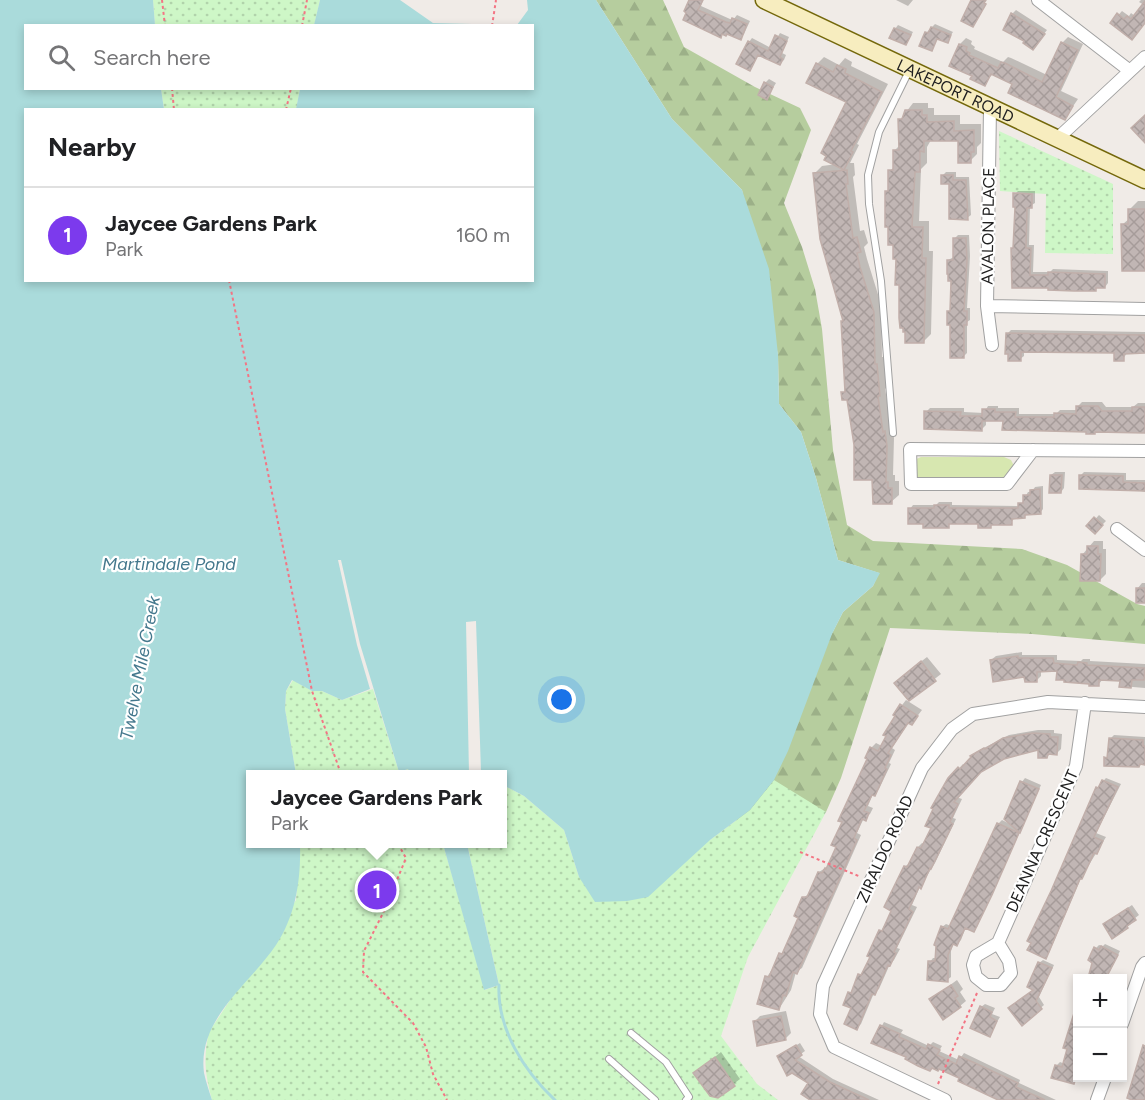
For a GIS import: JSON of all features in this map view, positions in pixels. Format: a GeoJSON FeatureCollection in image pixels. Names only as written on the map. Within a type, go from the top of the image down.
{"type":"FeatureCollection","features":[{"type":"Feature","properties":{"kind":"main road","name":"LAKEPORT ROAD"},"geometry":{"type":"LineString","coordinates":[[764,0],[1145,180]]}},
{"type":"Feature","properties":{"kind":"street"},"geometry":{"type":"LineString","coordinates":[[1038,0],[1130,71]]}},
{"type":"Feature","properties":{"kind":"street"},"geometry":{"type":"LineString","coordinates":[[1057,139],[1145,57]]}},
{"type":"Feature","properties":{"kind":"street","name":"AVALON PLACE"},"geometry":{"type":"LineString","coordinates":[[990,108],[987,306],[992,345]]}},
{"type":"Feature","properties":{"kind":"street"},"geometry":{"type":"LineString","coordinates":[[987,306],[1145,309]]}},
{"type":"Feature","properties":{"kind":"street"},"geometry":{"type":"LineString","coordinates":[[1034,450],[1007,484],[911,484],[910,449],[1034,450],[1145,451]]}},
{"type":"Feature","properties":{"kind":"street"},"geometry":{"type":"LineString","coordinates":[[1117,529],[1145,550]]}},
{"type":"Feature","properties":{"kind":"street","name":"ZIRALDO ROAD"},"geometry":{"type":"LineString","coordinates":[[945,1100],[834,1047],[820,1014],[823,986],[922,768],[952,729],[973,714],[1048,702],[1145,707]]}},
{"type":"Feature","properties":{"kind":"street","name":"DEANNA CRESCENT"},"geometry":{"type":"LineString","coordinates":[[982,982],[976,977],[973,965],[976,956],[998,943],[1076,766],[1085,703]]}},
{"type":"Feature","properties":{"kind":"street"},"geometry":{"type":"LineString","coordinates":[[982,982],[986,985],[1001,985],[1011,973],[1009,961],[998,943]]}},
{"type":"Feature","properties":{"kind":"street"},"geometry":{"type":"LineString","coordinates":[[1127,1010],[1145,963]]}},
{"type":"Feature","properties":{"kind":"street"},"geometry":{"type":"LineString","coordinates":[[1097,1100],[1103,1082]]}},
{"type":"Feature","properties":{"kind":"lane"},"geometry":{"type":"LineString","coordinates":[[893,433],[881,281],[869,204],[868,175],[879,132],[910,68]]}},
{"type":"Feature","properties":{"kind":"lane"},"geometry":{"type":"LineString","coordinates":[[631,1033],[666,1062],[689,1097],[687,1100]]}},
{"type":"Feature","properties":{"kind":"lane"},"geometry":{"type":"LineString","coordinates":[[609,1059],[655,1100]]}},
{"type":"Feature","properties":{"kind":"path"},"geometry":{"type":"LineString","coordinates":[[162,0],[165,24]]}},
{"type":"Feature","properties":{"kind":"path"},"geometry":{"type":"LineString","coordinates":[[302,24],[307,0]]}},
{"type":"Feature","properties":{"kind":"path"},"geometry":{"type":"LineString","coordinates":[[492,24],[496,0]]}},
{"type":"Feature","properties":{"kind":"path"},"geometry":{"type":"LineString","coordinates":[[172,90],[174,108]]}},
{"type":"Feature","properties":{"kind":"path"},"geometry":{"type":"LineString","coordinates":[[286,108],[291,90]]}},
{"type":"Feature","properties":{"kind":"path"},"geometry":{"type":"LineString","coordinates":[[229,282],[312,691],[340,770]]}},
{"type":"Feature","properties":{"kind":"path"},"geometry":{"type":"LineString","coordinates":[[401,848],[406,858],[385,909],[364,951],[363,972],[413,1023],[426,1047],[433,1074],[447,1100]]}},
{"type":"Feature","properties":{"kind":"path"},"geometry":{"type":"LineString","coordinates":[[800,852],[871,880]]}},
{"type":"Feature","properties":{"kind":"path"},"geometry":{"type":"LineString","coordinates":[[934,1094],[982,982]]}},
{"type":"Feature","properties":{"kind":"green space"},"geometry":{"type":"Polygon","coordinates":[[[153,0],[320,0],[314,24],[155,24],[153,0]]]}},
{"type":"Feature","properties":{"kind":"green space"},"geometry":{"type":"Polygon","coordinates":[[[596,0],[663,0],[684,47],[755,87],[800,108],[811,130],[784,203],[802,247],[815,289],[822,329],[833,450],[847,525],[873,541],[1022,549],[1067,565],[1137,604],[1145,606],[1145,644],[1032,634],[890,628],[841,778],[826,812],[701,889],[843,612],[873,586],[879,573],[838,560],[801,432],[779,404],[778,355],[742,190],[672,119],[596,0]]]}},
{"type":"Feature","properties":{"kind":"green space"},"geometry":{"type":"Polygon","coordinates":[[[161,90],[300,90],[296,108],[164,108],[161,90]]]}},
{"type":"Feature","properties":{"kind":"green space"},"geometry":{"type":"Polygon","coordinates":[[[999,131],[1113,184],[1113,254],[1045,253],[1046,194],[1000,191],[999,131]]]}},
{"type":"Feature","properties":{"kind":"green space"},"geometry":{"type":"Polygon","coordinates":[[[921,457],[1004,457],[1011,460],[1014,466],[1007,482],[914,478],[914,460],[921,457]]]}},
{"type":"Feature","properties":{"kind":"green space"},"geometry":{"type":"Polygon","coordinates":[[[293,680],[312,691],[322,691],[342,700],[373,689],[398,770],[295,770],[285,709],[286,691],[293,680]]]}},
{"type":"Feature","properties":{"kind":"green space"},"geometry":{"type":"Polygon","coordinates":[[[774,780],[826,812],[748,957],[721,1036],[757,1084],[778,1100],[212,1100],[206,1066],[209,1032],[296,900],[300,848],[444,848],[485,990],[499,985],[468,848],[507,848],[507,787],[524,796],[564,830],[579,877],[710,840],[750,810],[774,780]]]}},
{"type":"Feature","properties":{"kind":"water"},"geometry":{"type":"Polygon","coordinates":[[[0,0],[153,0],[155,24],[24,24],[24,90],[161,90],[164,108],[24,108],[24,282],[534,282],[534,108],[296,108],[300,90],[534,90],[534,24],[518,24],[528,10],[527,0],[596,0],[672,119],[742,190],[769,269],[778,355],[779,404],[801,432],[838,560],[880,573],[873,586],[843,612],[832,634],[788,751],[774,780],[750,810],[710,840],[648,897],[627,901],[595,902],[579,877],[564,830],[524,796],[507,787],[507,770],[481,770],[476,621],[466,622],[469,770],[398,770],[360,644],[341,560],[338,560],[357,645],[370,689],[342,700],[322,691],[312,691],[292,680],[286,691],[285,709],[295,770],[246,770],[246,848],[300,848],[298,883],[293,909],[276,945],[227,1004],[208,1036],[204,1054],[204,1073],[212,1100],[0,1100],[0,0]]]}},
{"type":"Feature","properties":{"kind":"water"},"geometry":{"type":"Polygon","coordinates":[[[320,0],[400,0],[433,23],[472,24],[314,24],[320,0]]]}},
{"type":"Feature","properties":{"kind":"water"},"geometry":{"type":"Polygon","coordinates":[[[444,848],[468,848],[499,985],[484,990],[444,848]]]}},
{"type":"Feature","properties":{"kind":"building"},"geometry":{"type":"Polygon","coordinates":[[[689,0],[703,0],[698,10],[726,22],[730,23],[732,18],[747,24],[741,40],[727,34],[726,36],[722,34],[721,38],[683,20],[689,0]]]}},
{"type":"Feature","properties":{"kind":"building"},"geometry":{"type":"Polygon","coordinates":[[[971,0],[986,0],[973,27],[961,21],[971,0]]]}},
{"type":"Feature","properties":{"kind":"building"},"geometry":{"type":"Polygon","coordinates":[[[1145,1],[1145,23],[1132,40],[1110,23],[1117,13],[1124,19],[1127,16],[1131,19],[1145,1]]]}},
{"type":"Feature","properties":{"kind":"building"},"geometry":{"type":"Polygon","coordinates":[[[1011,13],[1045,34],[1033,50],[1023,43],[1024,41],[1003,30],[1011,13]]]}},
{"type":"Feature","properties":{"kind":"building"},"geometry":{"type":"Polygon","coordinates":[[[931,27],[951,35],[948,43],[937,39],[932,51],[919,46],[925,32],[928,33],[931,27]]]}},
{"type":"Feature","properties":{"kind":"building"},"geometry":{"type":"Polygon","coordinates":[[[894,28],[911,35],[906,45],[889,38],[894,28]]]}},
{"type":"Feature","properties":{"kind":"building"},"geometry":{"type":"Polygon","coordinates":[[[775,35],[787,41],[780,57],[783,59],[780,65],[758,55],[750,71],[736,64],[748,41],[768,51],[775,35]]]}},
{"type":"Feature","properties":{"kind":"building"},"geometry":{"type":"Polygon","coordinates":[[[1061,42],[1078,50],[1056,97],[1073,106],[1065,120],[1008,93],[1012,84],[991,74],[985,86],[970,79],[972,76],[949,66],[959,44],[967,47],[966,51],[970,53],[969,55],[998,68],[1001,62],[1005,63],[1042,82],[1061,42]]]}},
{"type":"Feature","properties":{"kind":"building"},"geometry":{"type":"Polygon","coordinates":[[[816,63],[833,72],[837,65],[846,69],[845,73],[882,92],[851,151],[853,152],[844,170],[824,160],[826,156],[821,153],[846,102],[806,83],[816,63]]]}},
{"type":"Feature","properties":{"kind":"building"},"geometry":{"type":"Polygon","coordinates":[[[764,82],[773,87],[767,100],[758,95],[764,82]]]}},
{"type":"Feature","properties":{"kind":"building"},"geometry":{"type":"Polygon","coordinates":[[[905,110],[922,110],[922,115],[927,115],[927,122],[954,121],[954,131],[974,130],[974,152],[971,152],[971,163],[958,163],[958,141],[924,141],[924,152],[920,151],[920,172],[915,172],[912,227],[923,227],[922,258],[926,258],[924,343],[905,343],[905,332],[903,328],[900,328],[899,285],[895,285],[896,259],[893,259],[893,245],[888,245],[888,227],[885,227],[885,191],[888,191],[888,170],[893,170],[893,150],[899,150],[898,119],[902,119],[905,110]]]}},
{"type":"Feature","properties":{"kind":"building"},"geometry":{"type":"Polygon","coordinates":[[[1145,115],[1145,143],[1131,128],[1145,115]]]}},
{"type":"Feature","properties":{"kind":"building"},"geometry":{"type":"Polygon","coordinates":[[[847,170],[848,184],[846,184],[853,238],[857,237],[861,252],[857,253],[860,267],[874,312],[875,364],[877,364],[880,396],[878,396],[887,446],[886,482],[888,482],[888,488],[892,488],[892,504],[873,504],[872,480],[854,480],[854,445],[847,400],[842,400],[841,392],[845,392],[841,321],[843,321],[820,239],[813,173],[847,170]]]}},
{"type":"Feature","properties":{"kind":"building"},"geometry":{"type":"Polygon","coordinates":[[[941,175],[953,175],[953,180],[966,180],[968,220],[949,219],[949,184],[941,184],[941,175]]]}},
{"type":"Feature","properties":{"kind":"building"},"geometry":{"type":"Polygon","coordinates":[[[1013,193],[1032,194],[1032,208],[1027,208],[1026,248],[1031,248],[1030,275],[1048,275],[1048,272],[1105,274],[1105,288],[1096,288],[1096,291],[1074,291],[1012,288],[1011,248],[1013,248],[1015,207],[1013,207],[1013,193]]]}},
{"type":"Feature","properties":{"kind":"building"},"geometry":{"type":"Polygon","coordinates":[[[1128,209],[1145,209],[1145,271],[1122,271],[1121,224],[1128,224],[1128,209]]]}},
{"type":"Feature","properties":{"kind":"building"},"geometry":{"type":"Polygon","coordinates":[[[953,238],[966,238],[964,311],[967,311],[967,325],[964,325],[964,358],[950,358],[950,325],[947,325],[947,311],[950,311],[951,281],[948,281],[947,260],[953,260],[953,238]]]}},
{"type":"Feature","properties":{"kind":"building"},"geometry":{"type":"Polygon","coordinates":[[[1006,333],[1145,335],[1145,353],[1124,354],[1124,361],[1114,361],[1114,353],[1021,352],[1021,361],[1008,361],[1008,354],[1005,354],[1006,333]]]}},
{"type":"Feature","properties":{"kind":"building"},"geometry":{"type":"Polygon","coordinates":[[[1076,406],[1098,406],[1102,411],[1132,411],[1132,407],[1145,407],[1145,433],[1095,432],[1095,434],[1086,434],[1086,432],[1002,430],[1003,421],[982,421],[982,431],[924,429],[924,411],[961,412],[960,416],[982,416],[982,409],[995,409],[995,412],[1016,412],[1015,417],[1054,417],[1054,413],[1076,414],[1076,406]]]}},
{"type":"Feature","properties":{"kind":"building"},"geometry":{"type":"Polygon","coordinates":[[[1050,475],[1062,475],[1061,493],[1049,493],[1050,475]]]}},
{"type":"Feature","properties":{"kind":"building"},"geometry":{"type":"Polygon","coordinates":[[[1079,475],[1123,476],[1123,482],[1145,483],[1145,491],[1079,489],[1079,475]]]}},
{"type":"Feature","properties":{"kind":"building"},"geometry":{"type":"Polygon","coordinates":[[[1040,489],[1041,514],[1012,519],[1012,525],[991,525],[991,528],[978,528],[978,524],[949,524],[949,528],[923,528],[923,524],[908,524],[908,508],[934,508],[934,505],[949,505],[949,508],[1018,508],[1018,503],[1023,503],[1023,495],[1030,495],[1030,490],[1040,489]]]}},
{"type":"Feature","properties":{"kind":"building"},"geometry":{"type":"Polygon","coordinates":[[[1094,517],[1103,525],[1095,534],[1086,526],[1094,517]]]}},
{"type":"Feature","properties":{"kind":"building"},"geometry":{"type":"Polygon","coordinates":[[[1087,546],[1098,546],[1098,554],[1101,554],[1100,581],[1080,581],[1081,554],[1087,554],[1087,546]]]}},
{"type":"Feature","properties":{"kind":"building"},"geometry":{"type":"Polygon","coordinates":[[[1136,588],[1145,588],[1145,603],[1136,603],[1136,588]]]}},
{"type":"Feature","properties":{"kind":"building"},"geometry":{"type":"Polygon","coordinates":[[[1018,656],[1018,658],[1053,658],[1054,663],[1077,665],[1078,662],[1087,663],[1087,665],[1145,668],[1144,680],[1132,680],[1131,688],[1119,687],[1120,681],[1099,680],[1099,686],[1089,686],[1089,684],[1056,680],[1057,671],[1037,672],[1037,682],[1025,682],[1024,677],[993,682],[990,660],[1018,656]]]}},
{"type":"Feature","properties":{"kind":"building"},"geometry":{"type":"Polygon","coordinates":[[[921,661],[936,681],[909,701],[894,683],[921,661]]]}},
{"type":"Feature","properties":{"kind":"building"},"geometry":{"type":"Polygon","coordinates":[[[900,704],[918,716],[912,725],[908,723],[888,753],[891,755],[885,768],[887,769],[875,796],[872,795],[864,811],[869,813],[866,821],[862,819],[854,838],[857,840],[797,974],[793,972],[779,1010],[757,1004],[765,976],[769,977],[798,918],[794,916],[802,897],[807,897],[818,872],[822,873],[826,869],[836,847],[831,845],[842,822],[838,821],[867,759],[865,758],[870,747],[878,751],[886,736],[883,735],[900,704]]]}},
{"type":"Feature","properties":{"kind":"building"},"geometry":{"type":"Polygon","coordinates":[[[1033,733],[1058,737],[1057,755],[1048,754],[1047,758],[1038,758],[1038,750],[1004,759],[981,772],[954,802],[958,804],[950,822],[953,824],[909,909],[913,912],[894,952],[896,953],[890,966],[888,965],[875,995],[872,994],[857,1030],[844,1024],[851,1008],[843,1005],[848,992],[851,993],[858,974],[861,975],[879,930],[882,931],[891,911],[884,907],[904,866],[907,867],[917,847],[921,848],[931,828],[925,826],[933,809],[931,808],[948,778],[958,767],[960,769],[970,756],[984,748],[1003,738],[1033,733]]]}},
{"type":"Feature","properties":{"kind":"building"},"geometry":{"type":"Polygon","coordinates":[[[1109,738],[1143,740],[1145,765],[1140,764],[1139,767],[1104,766],[1109,738]]]}},
{"type":"Feature","properties":{"kind":"building"},"geometry":{"type":"Polygon","coordinates":[[[1102,780],[1118,787],[1094,837],[1103,841],[1080,879],[1046,959],[1027,950],[1031,943],[1027,941],[1096,787],[1098,788],[1102,780]]]}},
{"type":"Feature","properties":{"kind":"building"},"geometry":{"type":"Polygon","coordinates":[[[1020,781],[1039,789],[1020,833],[1004,819],[1020,781]]]}},
{"type":"Feature","properties":{"kind":"building"},"geometry":{"type":"Polygon","coordinates":[[[997,823],[1019,833],[992,895],[974,932],[965,928],[957,946],[953,944],[948,955],[948,982],[927,980],[928,961],[935,961],[936,946],[934,945],[941,926],[948,929],[997,823]]]}},
{"type":"Feature","properties":{"kind":"building"},"geometry":{"type":"Polygon","coordinates":[[[1128,908],[1136,920],[1112,939],[1103,924],[1128,908]]]}},
{"type":"Feature","properties":{"kind":"building"},"geometry":{"type":"Polygon","coordinates":[[[1101,946],[1118,955],[1108,974],[1089,974],[1092,963],[1088,960],[1094,947],[1099,950],[1101,946]]]}},
{"type":"Feature","properties":{"kind":"building"},"geometry":{"type":"Polygon","coordinates":[[[1038,962],[1052,968],[1036,1001],[1042,1009],[1022,1026],[1008,1008],[1033,990],[1027,987],[1038,962]]]}},
{"type":"Feature","properties":{"kind":"building"},"geometry":{"type":"Polygon","coordinates":[[[951,985],[958,996],[955,998],[961,1007],[943,1020],[929,999],[951,985]]]}},
{"type":"Feature","properties":{"kind":"building"},"geometry":{"type":"Polygon","coordinates":[[[980,1006],[992,1012],[990,1017],[997,1021],[990,1037],[970,1028],[980,1006]]]}},
{"type":"Feature","properties":{"kind":"building"},"geometry":{"type":"Polygon","coordinates":[[[781,1016],[786,1040],[757,1046],[753,1021],[781,1016]]]}},
{"type":"Feature","properties":{"kind":"building"},"geometry":{"type":"Polygon","coordinates":[[[1073,1016],[1074,1084],[1051,1078],[1055,1065],[1062,1067],[1067,1049],[1063,1048],[1073,1016]]]}},
{"type":"Feature","properties":{"kind":"building"},"geometry":{"type":"Polygon","coordinates":[[[880,1025],[900,1034],[899,1037],[926,1049],[928,1044],[940,1050],[937,1055],[956,1064],[959,1056],[975,1063],[1018,1083],[1016,1087],[1045,1100],[998,1100],[939,1069],[938,1071],[932,1068],[930,1071],[918,1066],[905,1059],[906,1057],[871,1043],[880,1025]]]}},
{"type":"Feature","properties":{"kind":"building"},"geometry":{"type":"Polygon","coordinates":[[[796,1045],[802,1055],[795,1060],[830,1082],[869,1100],[810,1100],[801,1094],[808,1083],[792,1073],[787,1076],[777,1056],[796,1045]]]}},
{"type":"Feature","properties":{"kind":"building"},"geometry":{"type":"Polygon","coordinates":[[[1143,1045],[1145,1046],[1145,1100],[1132,1100],[1127,1098],[1143,1045]]]}},
{"type":"Feature","properties":{"kind":"building"},"geometry":{"type":"Polygon","coordinates":[[[715,1057],[735,1086],[718,1098],[710,1096],[693,1073],[715,1057]]]}},
{"type":"Feature","properties":{"kind":"waterway"},"geometry":{"type":"LineString","coordinates":[[499,985],[503,1017],[515,1048],[533,1076],[555,1100]]}},
{"type":"Feature","properties":{"kind":"place","name":"Jaycee Gardens Park"},"geometry":{"type":"Point","coordinates":[377,890]}},
{"type":"Feature","properties":{"kind":"water label","name":"Martindale Pond"},"geometry":{"type":"Point","coordinates":[169,564]}},
{"type":"Feature","properties":{"kind":"water label","name":"Twelve Mile Creek"},"geometry":{"type":"Point","coordinates":[140,668]}}]}
